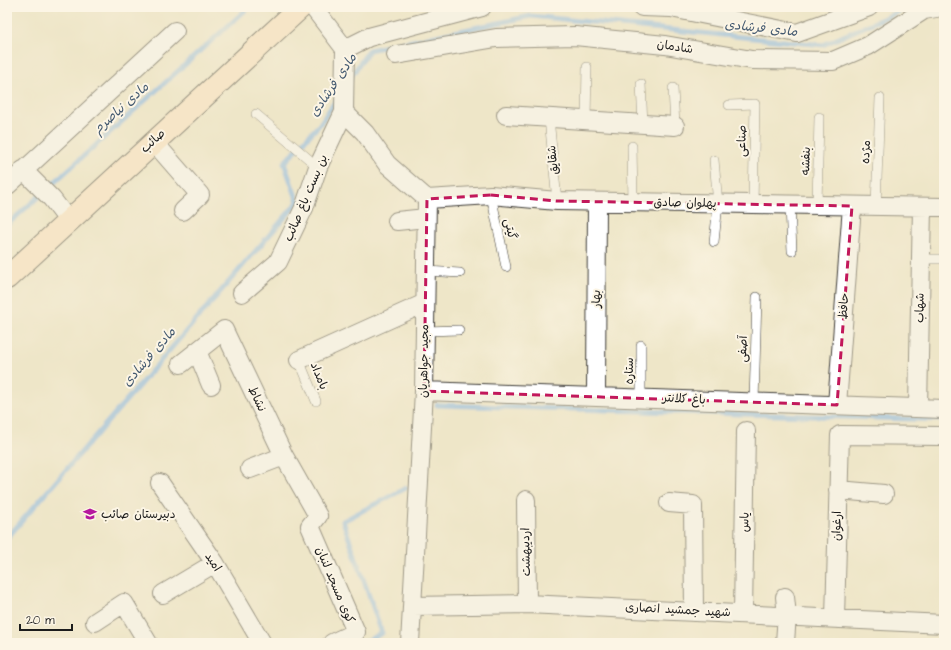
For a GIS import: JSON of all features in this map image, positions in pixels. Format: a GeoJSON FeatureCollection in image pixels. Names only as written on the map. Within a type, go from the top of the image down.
{"type":"FeatureCollection","features":[{"type":"Feature","properties":{"kind":"main road","name":"صائب"},"geometry":{"type":"LineString","coordinates":[[7,278],[153,141],[302,7]]}},
{"type":"Feature","properties":{"kind":"street"},"geometry":{"type":"LineString","coordinates":[[313,7],[344,49],[344,112],[365,133],[387,164],[427,199]]}},
{"type":"Feature","properties":{"kind":"street"},"geometry":{"type":"LineString","coordinates":[[344,49],[370,37],[482,7]]}},
{"type":"Feature","properties":{"kind":"street"},"geometry":{"type":"LineString","coordinates":[[642,7],[670,8],[797,33],[869,7]]}},
{"type":"Feature","properties":{"kind":"street","name":"شادمان"},"geometry":{"type":"LineString","coordinates":[[396,55],[496,38],[575,36],[665,45],[752,60],[833,61],[868,46],[924,10],[942,7]]}},
{"type":"Feature","properties":{"kind":"street"},"geometry":{"type":"LineString","coordinates":[[7,186],[27,173],[175,31]]}},
{"type":"Feature","properties":{"kind":"street","name":"بن بست باغ صائب"},"geometry":{"type":"LineString","coordinates":[[242,293],[278,262],[304,208],[318,167],[344,112]]}},
{"type":"Feature","properties":{"kind":"street"},"geometry":{"type":"LineString","coordinates":[[506,115],[675,126]]}},
{"type":"Feature","properties":{"kind":"street"},"geometry":{"type":"LineString","coordinates":[[153,141],[200,195],[183,211]]}},
{"type":"Feature","properties":{"kind":"street"},"geometry":{"type":"LineString","coordinates":[[27,173],[52,199],[68,220]]}},
{"type":"Feature","properties":{"kind":"street","name":"پهلوان صادق"},"geometry":{"type":"LineString","coordinates":[[427,199],[491,196],[557,201],[597,202],[944,207]]}},
{"type":"Feature","properties":{"kind":"street","name":"مجید جواهریان"},"geometry":{"type":"LineString","coordinates":[[410,643],[424,391],[427,199]]}},
{"type":"Feature","properties":{"kind":"street","name":"بهار"},"geometry":{"type":"LineString","coordinates":[[596,396],[597,202]]}},
{"type":"Feature","properties":{"kind":"street","name":"حافظ"},"geometry":{"type":"LineString","coordinates":[[837,405],[852,206]]}},
{"type":"Feature","properties":{"kind":"street","name":"شهاب"},"geometry":{"type":"LineString","coordinates":[[918,408],[922,207]]}},
{"type":"Feature","properties":{"kind":"street"},"geometry":{"type":"LineString","coordinates":[[397,220],[426,218]]}},
{"type":"Feature","properties":{"kind":"street"},"geometry":{"type":"LineString","coordinates":[[299,360],[426,303]]}},
{"type":"Feature","properties":{"kind":"street","name":"نشاط"},"geometry":{"type":"LineString","coordinates":[[181,364],[224,330],[284,456],[318,516]]}},
{"type":"Feature","properties":{"kind":"street"},"geometry":{"type":"LineString","coordinates":[[197,352],[211,385]]}},
{"type":"Feature","properties":{"kind":"street","name":"باغ کلانتر"},"geometry":{"type":"LineString","coordinates":[[424,391],[641,397],[944,409]]}},
{"type":"Feature","properties":{"kind":"street","name":"یاس"},"geometry":{"type":"LineString","coordinates":[[743,613],[746,431]]}},
{"type":"Feature","properties":{"kind":"street","name":"ارغوان"},"geometry":{"type":"LineString","coordinates":[[835,618],[840,435],[944,436]]}},
{"type":"Feature","properties":{"kind":"street"},"geometry":{"type":"LineString","coordinates":[[250,468],[284,456]]}},
{"type":"Feature","properties":{"kind":"street","name":"امید"},"geometry":{"type":"LineString","coordinates":[[160,483],[215,563],[262,643]]}},
{"type":"Feature","properties":{"kind":"street"},"geometry":{"type":"LineString","coordinates":[[838,490],[884,494]]}},
{"type":"Feature","properties":{"kind":"street","name":"اردیبهشت"},"geometry":{"type":"LineString","coordinates":[[526,500],[527,604]]}},
{"type":"Feature","properties":{"kind":"street"},"geometry":{"type":"LineString","coordinates":[[669,503],[693,505],[694,611]]}},
{"type":"Feature","properties":{"kind":"street","name":"کوی مسجد لنبان"},"geometry":{"type":"LineString","coordinates":[[318,516],[310,526],[356,632],[332,643]]}},
{"type":"Feature","properties":{"kind":"street"},"geometry":{"type":"LineString","coordinates":[[163,594],[215,563]]}},
{"type":"Feature","properties":{"kind":"street"},"geometry":{"type":"LineString","coordinates":[[785,642],[787,615],[786,597]]}},
{"type":"Feature","properties":{"kind":"street"},"geometry":{"type":"LineString","coordinates":[[95,622],[124,602],[148,643]]}},
{"type":"Feature","properties":{"kind":"street","name":"شهید جمشید انصاری"},"geometry":{"type":"LineString","coordinates":[[412,606],[527,604],[787,615],[944,624]]}},
{"type":"Feature","properties":{"kind":"lane"},"geometry":{"type":"LineString","coordinates":[[586,121],[587,67]]}},
{"type":"Feature","properties":{"kind":"lane"},"geometry":{"type":"LineString","coordinates":[[641,84],[643,124]]}},
{"type":"Feature","properties":{"kind":"lane"},"geometry":{"type":"LineString","coordinates":[[673,88],[675,126]]}},
{"type":"Feature","properties":{"kind":"lane","name":"مژده"},"geometry":{"type":"LineString","coordinates":[[876,206],[880,98]]}},
{"type":"Feature","properties":{"kind":"lane","name":"صناعی"},"geometry":{"type":"LineString","coordinates":[[729,105],[755,104],[753,204]]}},
{"type":"Feature","properties":{"kind":"lane"},"geometry":{"type":"LineString","coordinates":[[256,114],[318,167]]}},
{"type":"Feature","properties":{"kind":"lane","name":"بنفشه"},"geometry":{"type":"LineString","coordinates":[[816,205],[819,117]]}},
{"type":"Feature","properties":{"kind":"lane","name":"شقایق"},"geometry":{"type":"LineString","coordinates":[[549,118],[557,201]]}},
{"type":"Feature","properties":{"kind":"lane"},"geometry":{"type":"LineString","coordinates":[[632,146],[633,202]]}},
{"type":"Feature","properties":{"kind":"lane"},"geometry":{"type":"LineString","coordinates":[[714,160],[718,204],[714,242]]}},
{"type":"Feature","properties":{"kind":"lane","name":"گیتی"},"geometry":{"type":"LineString","coordinates":[[491,196],[506,267]]}},
{"type":"Feature","properties":{"kind":"lane"},"geometry":{"type":"LineString","coordinates":[[790,205],[792,251]]}},
{"type":"Feature","properties":{"kind":"lane"},"geometry":{"type":"LineString","coordinates":[[921,259],[944,259]]}},
{"type":"Feature","properties":{"kind":"lane"},"geometry":{"type":"LineString","coordinates":[[426,272],[460,274]]}},
{"type":"Feature","properties":{"kind":"lane","name":"آصفی"},"geometry":{"type":"LineString","coordinates":[[754,402],[757,297]]}},
{"type":"Feature","properties":{"kind":"lane"},"geometry":{"type":"LineString","coordinates":[[425,331],[460,330]]}},
{"type":"Feature","properties":{"kind":"lane","name":"ستاره"},"geometry":{"type":"LineString","coordinates":[[641,346],[641,397]]}},
{"type":"Feature","properties":{"kind":"lane","name":"بامداد"},"geometry":{"type":"LineString","coordinates":[[299,360],[316,401]]}},
{"type":"Feature","properties":{"kind":"highlighted area"},"geometry":{"type":"Polygon","coordinates":[[[491,195],[557,201],[852,206],[837,405],[424,391],[427,199],[491,195]]]}},
{"type":"Feature","properties":{"kind":"waterway","name":"مادی نیاصرم"},"geometry":{"type":"LineString","coordinates":[[7,225],[249,7]]}},
{"type":"Feature","properties":{"kind":"waterway","name":"مادی فرشادی"},"geometry":{"type":"LineString","coordinates":[[350,78],[369,50],[531,16],[823,45],[909,7]]}},
{"type":"Feature","properties":{"kind":"waterway","name":"مادی فرشادی"},"geometry":{"type":"LineString","coordinates":[[7,538],[298,202],[284,163],[320,124],[338,97]]}},
{"type":"Feature","properties":{"kind":"waterway"},"geometry":{"type":"LineString","coordinates":[[437,405],[944,420]]}},
{"type":"Feature","properties":{"kind":"waterway"},"geometry":{"type":"LineString","coordinates":[[363,643],[382,633],[343,521],[406,488]]}},
{"type":"Feature","properties":{"kind":"place","name":"دبیرستان صائب"},"geometry":{"type":"Point","coordinates":[90,514]}}]}
